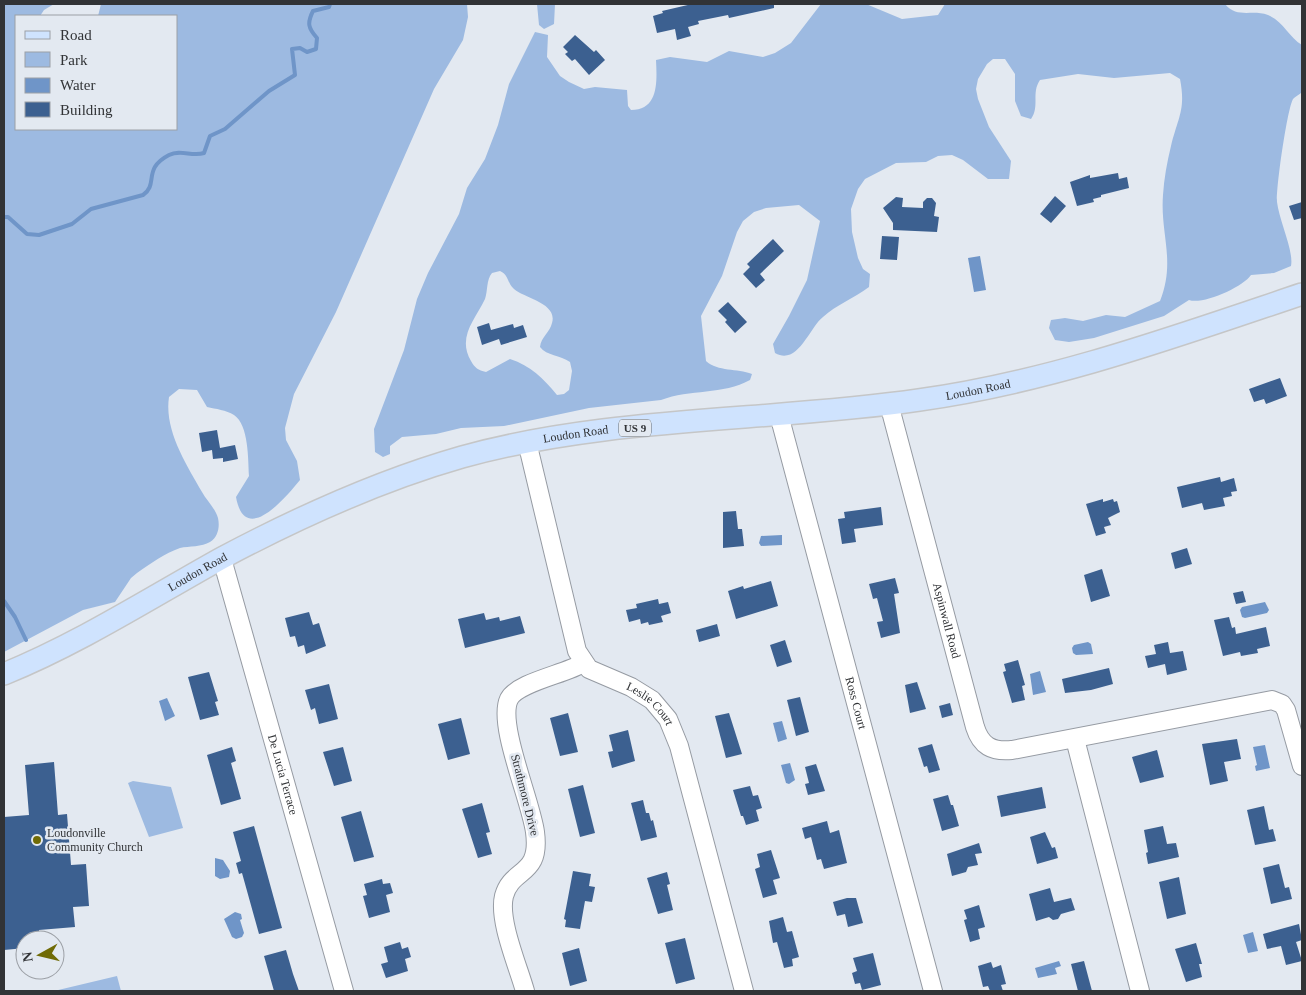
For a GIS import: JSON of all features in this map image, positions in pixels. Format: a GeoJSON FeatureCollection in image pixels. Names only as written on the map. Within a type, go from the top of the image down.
{"type":"FeatureCollection","features":[{"type":"Feature","properties":{"kind":"main road","name":"Loudon Road"},"geometry":{"type":"LineString","coordinates":[[4,674],[80,639],[222,559],[311,513],[386,482],[465,456],[569,435],[889,404],[983,389],[1064,369],[1302,294]]}},
{"type":"Feature","properties":{"kind":"street","name":"Aspinwall Road"},"geometry":{"type":"LineString","coordinates":[[889,404],[979,738],[989,748],[998,751],[1075,739],[1272,700],[1282,704],[1286,710],[1302,766]]}},
{"type":"Feature","properties":{"kind":"street","name":"Ross Court"},"geometry":{"type":"LineString","coordinates":[[779,414],[933,991]]}},
{"type":"Feature","properties":{"kind":"street"},"geometry":{"type":"LineString","coordinates":[[527,442],[575,644],[583,663]]}},
{"type":"Feature","properties":{"kind":"street","name":"De Lucia Terrace"},"geometry":{"type":"LineString","coordinates":[[222,559],[344,991]]}},
{"type":"Feature","properties":{"kind":"street","name":"Strathmore Drive"},"geometry":{"type":"LineString","coordinates":[[525,991],[505,923],[503,904],[508,887],[532,862],[536,852],[536,839],[533,818],[508,728],[506,710],[511,696],[519,690],[570,671],[583,663]]}},
{"type":"Feature","properties":{"kind":"street","name":"Leslie Court"},"geometry":{"type":"LineString","coordinates":[[583,663],[592,671],[643,694],[668,719],[679,746],[744,991]]}},
{"type":"Feature","properties":{"kind":"street"},"geometry":{"type":"LineString","coordinates":[[1075,739],[1140,991]]}},
{"type":"Feature","properties":{"kind":"green space"},"geometry":{"type":"Polygon","coordinates":[[[4,4],[54,4],[44,10],[41,15],[15,15],[15,130],[178,130],[178,15],[98,15],[101,4],[467,4],[468,17],[463,40],[434,89],[336,312],[294,394],[285,428],[286,440],[297,461],[300,480],[266,514],[257,518],[248,518],[241,511],[236,497],[249,476],[247,443],[243,426],[231,413],[207,407],[197,390],[179,389],[169,397],[170,422],[183,458],[217,514],[219,525],[215,537],[203,545],[174,550],[152,562],[131,578],[115,602],[83,610],[4,652],[4,4]]]}},
{"type":"Feature","properties":{"kind":"green space"},"geometry":{"type":"Polygon","coordinates":[[[537,4],[555,4],[554,24],[544,29],[539,25],[537,4]]]}},
{"type":"Feature","properties":{"kind":"green space"},"geometry":{"type":"Polygon","coordinates":[[[821,4],[866,4],[902,19],[938,15],[945,4],[1225,4],[1235,11],[1268,15],[1278,21],[1302,45],[1302,92],[1293,99],[1288,118],[1277,194],[1278,209],[1290,252],[1291,266],[1274,273],[1251,275],[1232,290],[1203,300],[1189,300],[1164,316],[1094,338],[1069,342],[1055,340],[1049,328],[1051,320],[1065,318],[1083,321],[1106,315],[1125,317],[1160,301],[1167,273],[1163,189],[1168,158],[1182,106],[1180,79],[1170,73],[1114,78],[1078,74],[1040,80],[1036,90],[1034,114],[1031,119],[1021,116],[1015,101],[1015,74],[1005,59],[993,59],[987,64],[978,79],[976,89],[989,127],[1011,161],[1009,179],[988,179],[963,160],[952,155],[938,156],[926,162],[896,163],[865,179],[858,189],[851,209],[852,232],[858,258],[863,269],[870,274],[869,287],[823,317],[797,350],[790,354],[783,356],[775,353],[773,344],[807,280],[820,221],[799,205],[766,208],[754,212],[743,221],[737,232],[722,276],[701,316],[706,361],[716,367],[752,374],[750,380],[729,388],[683,394],[661,400],[589,408],[504,426],[461,428],[436,434],[402,437],[390,446],[390,454],[383,457],[375,452],[374,429],[404,350],[417,299],[428,273],[459,214],[467,188],[485,159],[498,125],[509,84],[535,32],[548,35],[547,57],[560,76],[584,89],[595,87],[627,90],[628,106],[631,110],[640,109],[651,100],[656,85],[656,60],[670,57],[707,62],[729,51],[763,57],[775,53],[791,43],[821,4]],[[500,271],[492,273],[490,276],[485,299],[469,329],[466,344],[471,361],[477,368],[486,372],[510,359],[536,373],[557,395],[564,394],[569,390],[572,371],[570,362],[546,352],[540,347],[552,323],[550,311],[539,302],[514,289],[500,271]]]}},
{"type":"Feature","properties":{"kind":"green space"},"geometry":{"type":"Polygon","coordinates":[[[133,781],[171,787],[183,828],[149,837],[128,783],[133,781]]]}},
{"type":"Feature","properties":{"kind":"green space"},"geometry":{"type":"Polygon","coordinates":[[[117,976],[121,991],[54,991],[117,976]]]}},
{"type":"Feature","properties":{"kind":"water"},"geometry":{"type":"Polygon","coordinates":[[[980,256],[986,290],[974,292],[968,258],[980,256]]]}},
{"type":"Feature","properties":{"kind":"water"},"geometry":{"type":"Polygon","coordinates":[[[782,535],[782,545],[761,546],[759,543],[761,536],[782,535]]]}},
{"type":"Feature","properties":{"kind":"water"},"geometry":{"type":"Polygon","coordinates":[[[1265,602],[1269,610],[1267,613],[1242,617],[1240,610],[1242,607],[1265,602]]]}},
{"type":"Feature","properties":{"kind":"water"},"geometry":{"type":"Polygon","coordinates":[[[1088,642],[1091,644],[1093,654],[1076,655],[1073,653],[1072,648],[1074,645],[1088,642]]]}},
{"type":"Feature","properties":{"kind":"water"},"geometry":{"type":"Polygon","coordinates":[[[1040,671],[1046,692],[1033,695],[1030,674],[1040,671]]]}},
{"type":"Feature","properties":{"kind":"water"},"geometry":{"type":"Polygon","coordinates":[[[167,698],[175,716],[165,721],[159,701],[167,698]]]}},
{"type":"Feature","properties":{"kind":"water"},"geometry":{"type":"Polygon","coordinates":[[[782,721],[787,739],[778,742],[773,723],[782,721]]]}},
{"type":"Feature","properties":{"kind":"water"},"geometry":{"type":"Polygon","coordinates":[[[1265,745],[1270,768],[1256,771],[1255,766],[1257,765],[1253,747],[1265,745]]]}},
{"type":"Feature","properties":{"kind":"water"},"geometry":{"type":"Polygon","coordinates":[[[790,763],[795,780],[789,784],[786,783],[781,765],[790,763]]]}},
{"type":"Feature","properties":{"kind":"water"},"geometry":{"type":"Polygon","coordinates":[[[215,858],[223,860],[230,871],[229,877],[220,879],[215,876],[215,858]]]}},
{"type":"Feature","properties":{"kind":"water"},"geometry":{"type":"Polygon","coordinates":[[[235,912],[241,914],[242,919],[240,920],[244,933],[242,937],[236,939],[232,937],[224,919],[235,912]]]}},
{"type":"Feature","properties":{"kind":"water"},"geometry":{"type":"Polygon","coordinates":[[[1253,932],[1258,951],[1248,953],[1243,935],[1253,932]]]}},
{"type":"Feature","properties":{"kind":"water"},"geometry":{"type":"Polygon","coordinates":[[[1059,961],[1061,966],[1055,968],[1057,974],[1038,978],[1035,968],[1059,961]]]}},
{"type":"Feature","properties":{"kind":"building"},"geometry":{"type":"Polygon","coordinates":[[[692,4],[774,4],[774,8],[729,18],[728,15],[698,21],[699,24],[688,27],[691,36],[677,40],[675,29],[657,33],[653,16],[663,13],[662,11],[692,4]]]}},
{"type":"Feature","properties":{"kind":"building"},"geometry":{"type":"Polygon","coordinates":[[[575,35],[594,52],[596,50],[605,60],[589,75],[575,59],[572,61],[565,54],[568,52],[563,47],[575,35]]]}},
{"type":"Feature","properties":{"kind":"building"},"geometry":{"type":"Polygon","coordinates":[[[1118,173],[1119,179],[1127,177],[1129,188],[1101,195],[1101,197],[1093,199],[1094,202],[1077,206],[1070,182],[1090,175],[1090,178],[1118,173]]]}},
{"type":"Feature","properties":{"kind":"building"},"geometry":{"type":"Polygon","coordinates":[[[1055,196],[1066,206],[1051,223],[1040,214],[1055,196]]]}},
{"type":"Feature","properties":{"kind":"building"},"geometry":{"type":"Polygon","coordinates":[[[896,197],[903,198],[902,207],[923,208],[923,202],[927,198],[932,198],[936,203],[934,216],[939,217],[937,232],[893,230],[893,223],[883,208],[896,197]]]}},
{"type":"Feature","properties":{"kind":"building"},"geometry":{"type":"Polygon","coordinates":[[[1302,202],[1302,218],[1294,220],[1289,206],[1302,202]]]}},
{"type":"Feature","properties":{"kind":"building"},"geometry":{"type":"Polygon","coordinates":[[[882,236],[899,237],[897,260],[880,259],[882,236]]]}},
{"type":"Feature","properties":{"kind":"building"},"geometry":{"type":"Polygon","coordinates":[[[773,239],[784,251],[760,274],[765,280],[756,288],[743,274],[750,267],[747,264],[773,239]]]}},
{"type":"Feature","properties":{"kind":"building"},"geometry":{"type":"Polygon","coordinates":[[[728,302],[747,322],[735,333],[725,322],[727,320],[718,311],[728,302]]]}},
{"type":"Feature","properties":{"kind":"building"},"geometry":{"type":"Polygon","coordinates":[[[489,323],[491,330],[513,324],[514,328],[523,325],[527,337],[501,345],[499,339],[482,345],[477,327],[489,323]]]}},
{"type":"Feature","properties":{"kind":"building"},"geometry":{"type":"Polygon","coordinates":[[[1280,378],[1287,396],[1266,404],[1264,399],[1254,402],[1249,389],[1280,378]]]}},
{"type":"Feature","properties":{"kind":"building"},"geometry":{"type":"Polygon","coordinates":[[[217,430],[220,448],[235,445],[238,459],[223,462],[223,458],[213,459],[212,450],[202,452],[199,433],[217,430]]]}},
{"type":"Feature","properties":{"kind":"building"},"geometry":{"type":"Polygon","coordinates":[[[1220,477],[1221,482],[1234,478],[1237,491],[1231,492],[1232,496],[1223,498],[1225,506],[1204,510],[1202,503],[1182,508],[1177,487],[1220,477]]]}},
{"type":"Feature","properties":{"kind":"building"},"geometry":{"type":"Polygon","coordinates":[[[1103,499],[1103,502],[1113,499],[1114,502],[1117,501],[1120,512],[1108,518],[1111,525],[1104,527],[1106,533],[1096,536],[1086,504],[1103,499]]]}},
{"type":"Feature","properties":{"kind":"building"},"geometry":{"type":"Polygon","coordinates":[[[881,507],[883,525],[854,529],[856,542],[842,544],[838,519],[845,518],[844,512],[881,507]]]}},
{"type":"Feature","properties":{"kind":"building"},"geometry":{"type":"Polygon","coordinates":[[[736,511],[738,529],[742,529],[744,546],[723,548],[723,512],[736,511]]]}},
{"type":"Feature","properties":{"kind":"building"},"geometry":{"type":"Polygon","coordinates":[[[1187,548],[1192,564],[1175,569],[1171,553],[1187,548]]]}},
{"type":"Feature","properties":{"kind":"building"},"geometry":{"type":"Polygon","coordinates":[[[1102,569],[1110,596],[1091,602],[1084,575],[1102,569]]]}},
{"type":"Feature","properties":{"kind":"building"},"geometry":{"type":"Polygon","coordinates":[[[895,578],[899,593],[894,594],[900,633],[881,638],[877,622],[883,621],[877,598],[873,599],[869,584],[895,578]]]}},
{"type":"Feature","properties":{"kind":"building"},"geometry":{"type":"Polygon","coordinates":[[[771,581],[778,606],[736,619],[728,591],[743,586],[744,589],[771,581]]]}},
{"type":"Feature","properties":{"kind":"building"},"geometry":{"type":"Polygon","coordinates":[[[1243,591],[1246,602],[1236,604],[1233,593],[1243,591]]]}},
{"type":"Feature","properties":{"kind":"building"},"geometry":{"type":"Polygon","coordinates":[[[658,599],[659,604],[668,602],[671,613],[661,616],[663,622],[649,625],[648,622],[641,624],[640,619],[629,622],[626,610],[637,608],[636,604],[658,599]]]}},
{"type":"Feature","properties":{"kind":"building"},"geometry":{"type":"Polygon","coordinates":[[[309,612],[313,625],[319,623],[326,646],[306,654],[304,645],[298,647],[295,636],[290,637],[285,618],[309,612]]]}},
{"type":"Feature","properties":{"kind":"building"},"geometry":{"type":"Polygon","coordinates":[[[484,613],[486,620],[499,617],[500,621],[520,616],[525,633],[465,648],[458,619],[484,613]]]}},
{"type":"Feature","properties":{"kind":"building"},"geometry":{"type":"Polygon","coordinates":[[[1229,617],[1232,628],[1235,627],[1236,634],[1266,627],[1270,646],[1257,649],[1258,653],[1241,656],[1240,652],[1223,656],[1214,620],[1229,617]]]}},
{"type":"Feature","properties":{"kind":"building"},"geometry":{"type":"Polygon","coordinates":[[[717,624],[720,636],[699,642],[696,630],[717,624]]]}},
{"type":"Feature","properties":{"kind":"building"},"geometry":{"type":"Polygon","coordinates":[[[785,640],[792,662],[777,667],[770,645],[785,640]]]}},
{"type":"Feature","properties":{"kind":"building"},"geometry":{"type":"Polygon","coordinates":[[[1168,642],[1170,653],[1183,651],[1187,670],[1167,675],[1165,664],[1148,668],[1145,656],[1156,654],[1154,645],[1168,642]]]}},
{"type":"Feature","properties":{"kind":"building"},"geometry":{"type":"Polygon","coordinates":[[[1018,660],[1025,685],[1022,686],[1025,700],[1012,703],[1003,672],[1006,671],[1004,664],[1018,660]]]}},
{"type":"Feature","properties":{"kind":"building"},"geometry":{"type":"Polygon","coordinates":[[[1109,668],[1113,684],[1091,690],[1065,693],[1062,679],[1109,668]]]}},
{"type":"Feature","properties":{"kind":"building"},"geometry":{"type":"Polygon","coordinates":[[[209,672],[218,701],[215,702],[219,715],[200,720],[188,677],[209,672]]]}},
{"type":"Feature","properties":{"kind":"building"},"geometry":{"type":"Polygon","coordinates":[[[917,682],[926,709],[910,713],[905,685],[917,682]]]}},
{"type":"Feature","properties":{"kind":"building"},"geometry":{"type":"Polygon","coordinates":[[[329,684],[338,719],[319,724],[315,708],[311,710],[305,690],[329,684]]]}},
{"type":"Feature","properties":{"kind":"building"},"geometry":{"type":"Polygon","coordinates":[[[800,697],[809,732],[796,736],[787,700],[800,697]]]}},
{"type":"Feature","properties":{"kind":"building"},"geometry":{"type":"Polygon","coordinates":[[[950,703],[953,715],[942,718],[939,706],[950,703]]]}},
{"type":"Feature","properties":{"kind":"building"},"geometry":{"type":"Polygon","coordinates":[[[568,713],[578,752],[560,756],[550,718],[568,713]]]}},
{"type":"Feature","properties":{"kind":"building"},"geometry":{"type":"Polygon","coordinates":[[[729,713],[742,754],[726,758],[715,716],[729,713]]]}},
{"type":"Feature","properties":{"kind":"building"},"geometry":{"type":"Polygon","coordinates":[[[461,718],[470,754],[448,760],[438,724],[461,718]]]}},
{"type":"Feature","properties":{"kind":"building"},"geometry":{"type":"Polygon","coordinates":[[[628,730],[635,761],[612,768],[608,752],[613,751],[609,735],[628,730]]]}},
{"type":"Feature","properties":{"kind":"building"},"geometry":{"type":"Polygon","coordinates":[[[1237,739],[1241,759],[1224,762],[1228,781],[1210,785],[1202,744],[1237,739]]]}},
{"type":"Feature","properties":{"kind":"building"},"geometry":{"type":"Polygon","coordinates":[[[932,744],[940,770],[929,773],[927,766],[924,767],[918,748],[932,744]]]}},
{"type":"Feature","properties":{"kind":"building"},"geometry":{"type":"Polygon","coordinates":[[[232,747],[236,761],[231,763],[241,799],[221,805],[207,755],[232,747]]]}},
{"type":"Feature","properties":{"kind":"building"},"geometry":{"type":"Polygon","coordinates":[[[343,747],[352,781],[334,786],[323,752],[343,747]]]}},
{"type":"Feature","properties":{"kind":"building"},"geometry":{"type":"Polygon","coordinates":[[[1157,750],[1164,777],[1140,783],[1132,757],[1157,750]]]}},
{"type":"Feature","properties":{"kind":"building","name":"Loudonville Community Church"},"geometry":{"type":"Polygon","coordinates":[[[54,762],[58,815],[67,814],[71,865],[86,864],[89,906],[73,907],[75,927],[15,930],[15,949],[4,950],[4,817],[29,815],[25,765],[54,762]]]}},
{"type":"Feature","properties":{"kind":"building"},"geometry":{"type":"Polygon","coordinates":[[[816,764],[825,791],[808,795],[805,784],[809,783],[805,767],[816,764]]]}},
{"type":"Feature","properties":{"kind":"building"},"geometry":{"type":"Polygon","coordinates":[[[583,785],[595,833],[580,837],[568,789],[583,785]]]}},
{"type":"Feature","properties":{"kind":"building"},"geometry":{"type":"Polygon","coordinates":[[[750,786],[753,796],[758,795],[762,808],[756,810],[759,821],[746,825],[743,816],[741,816],[733,790],[750,786]]]}},
{"type":"Feature","properties":{"kind":"building"},"geometry":{"type":"Polygon","coordinates":[[[1042,787],[1046,808],[1001,817],[997,796],[1042,787]]]}},
{"type":"Feature","properties":{"kind":"building"},"geometry":{"type":"Polygon","coordinates":[[[948,795],[959,826],[942,831],[933,799],[948,795]]]}},
{"type":"Feature","properties":{"kind":"building"},"geometry":{"type":"Polygon","coordinates":[[[643,800],[646,813],[649,813],[651,821],[653,820],[657,837],[641,841],[631,803],[643,800]]]}},
{"type":"Feature","properties":{"kind":"building"},"geometry":{"type":"Polygon","coordinates":[[[482,803],[490,832],[486,833],[492,854],[478,858],[462,809],[482,803]]]}},
{"type":"Feature","properties":{"kind":"building"},"geometry":{"type":"Polygon","coordinates":[[[1264,806],[1269,830],[1273,829],[1276,841],[1255,845],[1247,810],[1264,806]]]}},
{"type":"Feature","properties":{"kind":"building"},"geometry":{"type":"Polygon","coordinates":[[[361,811],[374,857],[354,862],[341,817],[361,811]]]}},
{"type":"Feature","properties":{"kind":"building"},"geometry":{"type":"Polygon","coordinates":[[[827,821],[830,833],[839,830],[847,863],[824,869],[821,859],[817,860],[811,837],[805,839],[802,828],[827,821]]]}},
{"type":"Feature","properties":{"kind":"building"},"geometry":{"type":"Polygon","coordinates":[[[254,826],[282,928],[259,934],[242,873],[239,874],[236,863],[241,861],[233,832],[254,826]]]}},
{"type":"Feature","properties":{"kind":"building"},"geometry":{"type":"Polygon","coordinates":[[[1163,826],[1167,844],[1176,843],[1179,857],[1148,864],[1144,830],[1163,826]]]}},
{"type":"Feature","properties":{"kind":"building"},"geometry":{"type":"Polygon","coordinates":[[[1045,832],[1052,848],[1055,847],[1058,858],[1037,864],[1030,837],[1045,832]]]}},
{"type":"Feature","properties":{"kind":"building"},"geometry":{"type":"Polygon","coordinates":[[[979,843],[982,853],[975,854],[978,865],[968,867],[966,872],[952,876],[947,854],[979,843]]]}},
{"type":"Feature","properties":{"kind":"building"},"geometry":{"type":"Polygon","coordinates":[[[771,850],[780,878],[773,880],[777,894],[763,898],[755,869],[760,867],[757,854],[771,850]]]}},
{"type":"Feature","properties":{"kind":"building"},"geometry":{"type":"Polygon","coordinates":[[[1279,864],[1285,888],[1289,887],[1292,899],[1271,904],[1263,868],[1279,864]]]}},
{"type":"Feature","properties":{"kind":"building"},"geometry":{"type":"Polygon","coordinates":[[[573,871],[591,874],[589,886],[595,887],[592,902],[585,901],[580,929],[565,927],[566,920],[564,919],[573,871]]]}},
{"type":"Feature","properties":{"kind":"building"},"geometry":{"type":"Polygon","coordinates":[[[667,872],[670,884],[667,885],[673,910],[658,914],[647,878],[667,872]]]}},
{"type":"Feature","properties":{"kind":"building"},"geometry":{"type":"Polygon","coordinates":[[[1179,877],[1186,914],[1167,919],[1159,882],[1179,877]]]}},
{"type":"Feature","properties":{"kind":"building"},"geometry":{"type":"Polygon","coordinates":[[[382,879],[383,884],[390,883],[393,893],[386,895],[390,912],[369,918],[363,896],[367,895],[364,884],[382,879]]]}},
{"type":"Feature","properties":{"kind":"building"},"geometry":{"type":"Polygon","coordinates":[[[1050,888],[1054,902],[1071,898],[1075,910],[1061,914],[1058,919],[1053,920],[1049,917],[1036,921],[1029,894],[1050,888]]]}},
{"type":"Feature","properties":{"kind":"building"},"geometry":{"type":"Polygon","coordinates":[[[847,898],[856,898],[863,923],[848,927],[845,914],[837,916],[833,902],[847,898]]]}},
{"type":"Feature","properties":{"kind":"building"},"geometry":{"type":"Polygon","coordinates":[[[979,905],[985,927],[978,929],[980,939],[970,942],[964,920],[967,919],[964,910],[979,905]]]}},
{"type":"Feature","properties":{"kind":"building"},"geometry":{"type":"Polygon","coordinates":[[[783,917],[787,932],[792,931],[799,957],[792,959],[793,966],[784,968],[777,942],[773,943],[769,921],[783,917]]]}},
{"type":"Feature","properties":{"kind":"building"},"geometry":{"type":"Polygon","coordinates":[[[1299,924],[1302,940],[1296,942],[1302,961],[1286,965],[1281,946],[1267,949],[1263,934],[1299,924]]]}},
{"type":"Feature","properties":{"kind":"building"},"geometry":{"type":"Polygon","coordinates":[[[685,938],[695,979],[676,984],[665,943],[685,938]]]}},
{"type":"Feature","properties":{"kind":"building"},"geometry":{"type":"Polygon","coordinates":[[[400,942],[402,949],[408,947],[411,957],[405,959],[408,971],[386,978],[381,964],[388,962],[384,947],[400,942]]]}},
{"type":"Feature","properties":{"kind":"building"},"geometry":{"type":"Polygon","coordinates":[[[1196,943],[1202,964],[1199,964],[1202,977],[1186,982],[1175,949],[1196,943]]]}},
{"type":"Feature","properties":{"kind":"building"},"geometry":{"type":"Polygon","coordinates":[[[579,948],[587,981],[570,986],[562,953],[579,948]]]}},
{"type":"Feature","properties":{"kind":"building"},"geometry":{"type":"Polygon","coordinates":[[[286,950],[299,991],[274,991],[264,956],[286,950]]]}},
{"type":"Feature","properties":{"kind":"building"},"geometry":{"type":"Polygon","coordinates":[[[873,953],[881,985],[862,990],[860,983],[855,984],[852,973],[857,971],[853,958],[873,953]]]}},
{"type":"Feature","properties":{"kind":"building"},"geometry":{"type":"Polygon","coordinates":[[[1084,961],[1092,991],[1078,991],[1071,964],[1084,961]]]}},
{"type":"Feature","properties":{"kind":"building"},"geometry":{"type":"Polygon","coordinates":[[[991,962],[993,968],[1001,965],[1006,984],[1001,985],[1003,991],[990,991],[988,986],[983,987],[978,966],[991,962]]]}},
{"type":"Feature","properties":{"kind":"waterway"},"geometry":{"type":"LineString","coordinates":[[4,217],[8,217],[27,234],[39,235],[72,224],[91,209],[143,195],[148,191],[153,171],[161,160],[173,153],[204,153],[210,136],[225,129],[269,91],[295,75],[292,49],[300,48],[307,52],[316,49],[317,38],[310,28],[310,19],[313,11],[329,7],[330,4]]}},
{"type":"Feature","properties":{"kind":"waterway"},"geometry":{"type":"LineString","coordinates":[[4,601],[15,617],[26,640]]}},
{"type":"Feature","properties":{"kind":"place","name":"Loudonville Community Church"},"geometry":{"type":"Point","coordinates":[37,840]}}]}
